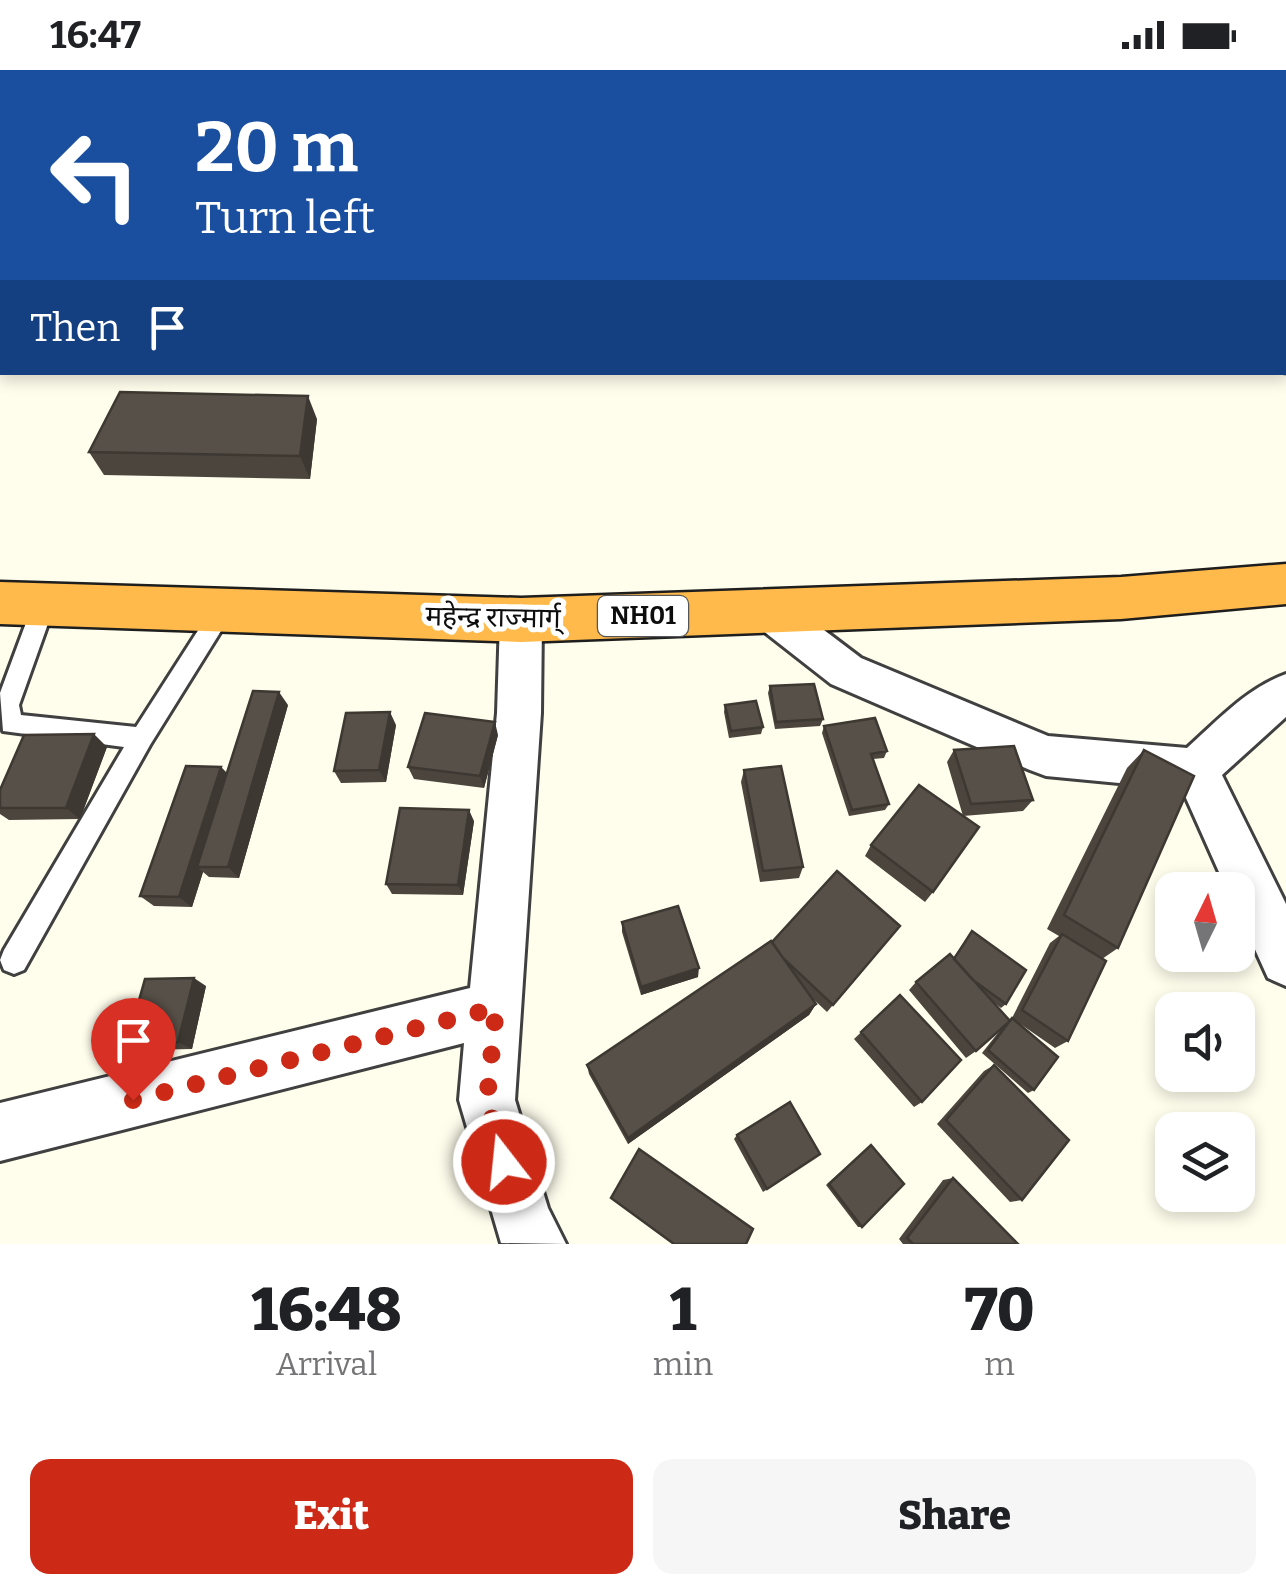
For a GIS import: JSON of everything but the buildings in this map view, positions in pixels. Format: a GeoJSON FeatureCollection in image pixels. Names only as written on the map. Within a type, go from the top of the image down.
{"type":"FeatureCollection","features":[{"type":"Feature","properties":{"kind":"highway","name":"महेन्द्र राज्मार्ग्"},"geometry":{"type":"LineString","coordinates":[[22,603],[521,620],[1120,598],[1286,584]]}},
{"type":"Feature","properties":{"kind":"street"},"geometry":{"type":"LineString","coordinates":[[768,612],[846,671],[1046,756],[1196,770],[1252,717],[1286,693]]}},
{"type":"Feature","properties":{"kind":"street"},"geometry":{"type":"LineString","coordinates":[[521,620],[519,713],[487,1100],[522,1222],[535,1244]]}},
{"type":"Feature","properties":{"kind":"street"},"geometry":{"type":"LineString","coordinates":[[1196,770],[1286,960]]}},
{"type":"Feature","properties":{"kind":"street"},"geometry":{"type":"LineString","coordinates":[[0,1132],[496,1008]]}},
{"type":"Feature","properties":{"kind":"lane"},"geometry":{"type":"LineString","coordinates":[[22,603],[7,705],[12,724],[142,738]]}},
{"type":"Feature","properties":{"kind":"lane"},"geometry":{"type":"LineString","coordinates":[[14,960],[142,738],[223,610]]}},
{"type":"Feature","properties":{"kind":"route"},"geometry":{"type":"LineString","coordinates":[[133,1100],[496,1008],[487,1100],[504,1162]]}}]}
